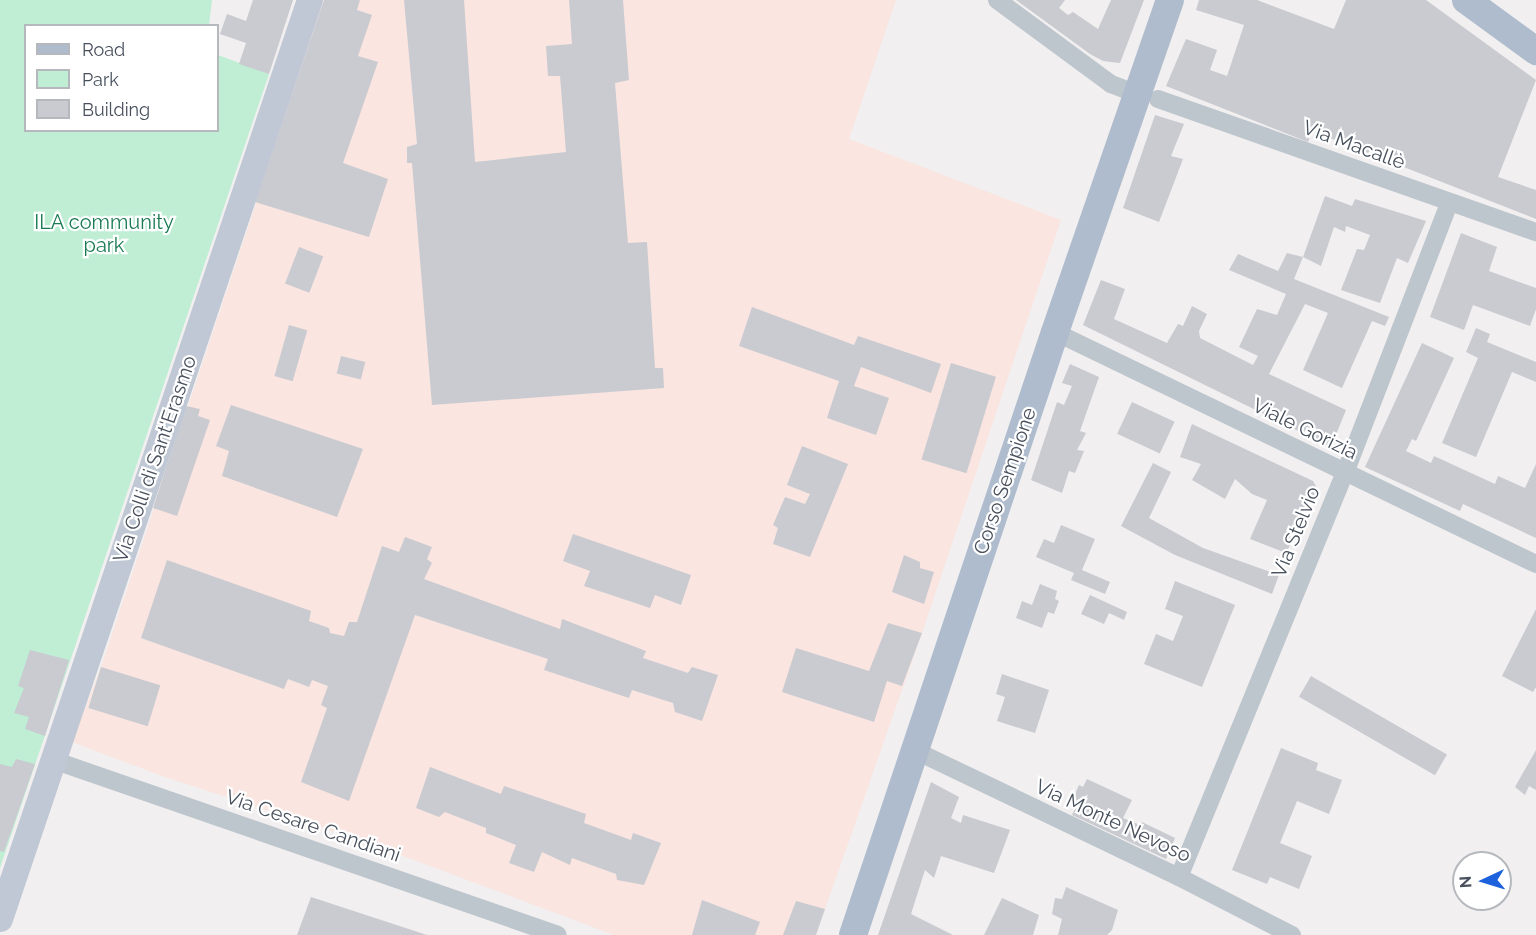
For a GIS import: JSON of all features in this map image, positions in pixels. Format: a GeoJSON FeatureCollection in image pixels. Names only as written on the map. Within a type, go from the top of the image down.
{"type":"FeatureCollection","features":[{"type":"Feature","properties":{"kind":"main road","name":"Corso Sempione"},"geometry":{"type":"LineString","coordinates":[[853,935],[1054,332],[1148,97],[1161,28],[1170,0]]}},
{"type":"Feature","properties":{"kind":"main road","name":"Corso Sempione"},"geometry":{"type":"LineString","coordinates":[[1161,28],[1175,0]]}},
{"type":"Feature","properties":{"kind":"main road"},"geometry":{"type":"LineString","coordinates":[[1466,0],[1536,51]]}},
{"type":"Feature","properties":{"kind":"street","name":"Via Colli di Sant'Erasmo"},"geometry":{"type":"LineString","coordinates":[[0,919],[310,0]]}},
{"type":"Feature","properties":{"kind":"street","name":"Via Macallè"},"geometry":{"type":"LineString","coordinates":[[997,0],[1111,84],[1536,232]]}},
{"type":"Feature","properties":{"kind":"street","name":"Via Stelvio"},"geometry":{"type":"LineString","coordinates":[[1179,877],[1345,473],[1449,202]]}},
{"type":"Feature","properties":{"kind":"street","name":"Viale Gorizia"},"geometry":{"type":"LineString","coordinates":[[1054,332],[1536,564]]}},
{"type":"Feature","properties":{"kind":"street","name":"Via Monte Nevoso"},"geometry":{"type":"LineString","coordinates":[[914,750],[1179,877],[1292,935]]}},
{"type":"Feature","properties":{"kind":"street","name":"Via Cesare Candiani"},"geometry":{"type":"LineString","coordinates":[[53,760],[558,935]]}},
{"type":"Feature","properties":{"kind":"shaded area"},"geometry":{"type":"Polygon","coordinates":[[[324,0],[896,0],[849,139],[1061,220],[922,633],[816,935],[614,935],[363,841],[162,776],[72,742],[101,667],[324,0]]]}},
{"type":"Feature","properties":{"kind":"green space","name":"ILA community park"},"geometry":{"type":"Polygon","coordinates":[[[0,0],[212,0],[209,24],[24,24],[24,132],[219,132],[219,55],[269,74],[0,868],[0,0]]]}},
{"type":"Feature","properties":{"kind":"building"},"geometry":{"type":"Polygon","coordinates":[[[253,0],[293,0],[269,74],[239,64],[246,43],[220,34],[227,14],[246,21],[253,0]]]}},
{"type":"Feature","properties":{"kind":"building"},"geometry":{"type":"Polygon","coordinates":[[[324,0],[360,0],[357,10],[372,15],[358,56],[378,62],[343,163],[388,179],[369,237],[255,202],[324,0]]]}},
{"type":"Feature","properties":{"kind":"building"},"geometry":{"type":"Polygon","coordinates":[[[404,0],[464,0],[475,162],[566,152],[560,76],[548,76],[546,46],[572,44],[569,0],[623,0],[629,80],[615,83],[628,243],[647,242],[655,368],[663,368],[664,388],[432,405],[412,163],[407,163],[407,147],[417,144],[404,0]]]}},
{"type":"Feature","properties":{"kind":"building"},"geometry":{"type":"Polygon","coordinates":[[[1016,0],[1065,0],[1059,8],[1068,15],[1073,12],[1098,29],[1111,0],[1144,0],[1120,63],[1103,61],[1090,54],[1016,0]]]}},
{"type":"Feature","properties":{"kind":"building"},"geometry":{"type":"Polygon","coordinates":[[[1199,0],[1257,0],[1334,29],[1346,0],[1426,0],[1536,80],[1498,177],[1536,190],[1536,219],[1312,131],[1308,142],[1166,86],[1186,39],[1217,50],[1210,70],[1227,76],[1244,25],[1196,10],[1199,0]]]}},
{"type":"Feature","properties":{"kind":"building"},"geometry":{"type":"Polygon","coordinates":[[[1155,115],[1184,124],[1171,156],[1183,159],[1159,222],[1123,208],[1155,115]]]}},
{"type":"Feature","properties":{"kind":"building"},"geometry":{"type":"Polygon","coordinates":[[[1325,196],[1352,206],[1355,199],[1426,221],[1408,263],[1397,258],[1380,303],[1341,290],[1357,249],[1364,250],[1370,235],[1346,226],[1345,232],[1334,227],[1321,266],[1303,257],[1325,196]]]}},
{"type":"Feature","properties":{"kind":"building"},"geometry":{"type":"Polygon","coordinates":[[[1461,233],[1497,247],[1489,271],[1536,288],[1536,309],[1530,326],[1473,305],[1464,330],[1430,317],[1461,233]]]}},
{"type":"Feature","properties":{"kind":"building"},"geometry":{"type":"Polygon","coordinates":[[[299,247],[323,256],[309,293],[285,283],[299,247]]]}},
{"type":"Feature","properties":{"kind":"building"},"geometry":{"type":"Polygon","coordinates":[[[1287,253],[1303,257],[1294,279],[1389,317],[1385,326],[1372,321],[1342,388],[1303,370],[1328,313],[1305,304],[1269,374],[1346,410],[1331,447],[1083,325],[1101,280],[1125,289],[1114,319],[1167,343],[1178,324],[1183,326],[1192,306],[1207,314],[1199,331],[1200,338],[1253,365],[1258,356],[1239,347],[1257,309],[1277,315],[1286,294],[1229,270],[1238,254],[1278,271],[1287,253]]]}},
{"type":"Feature","properties":{"kind":"building"},"geometry":{"type":"Polygon","coordinates":[[[752,307],[854,345],[858,336],[941,364],[931,393],[861,367],[854,386],[889,398],[876,435],[827,418],[839,381],[739,346],[752,307]]]}},
{"type":"Feature","properties":{"kind":"building"},"geometry":{"type":"Polygon","coordinates":[[[289,325],[307,330],[293,381],[274,376],[289,325]]]}},
{"type":"Feature","properties":{"kind":"building"},"geometry":{"type":"Polygon","coordinates":[[[1476,328],[1490,334],[1487,342],[1536,362],[1536,382],[1512,372],[1476,457],[1442,443],[1478,358],[1466,352],[1476,328]]]}},
{"type":"Feature","properties":{"kind":"building"},"geometry":{"type":"Polygon","coordinates":[[[1422,343],[1454,358],[1416,441],[1412,439],[1406,451],[1431,463],[1434,456],[1495,484],[1498,476],[1525,488],[1536,464],[1536,538],[1463,504],[1460,511],[1365,467],[1422,343]]]}},
{"type":"Feature","properties":{"kind":"building"},"geometry":{"type":"Polygon","coordinates":[[[341,356],[365,362],[361,380],[337,373],[341,356]]]}},
{"type":"Feature","properties":{"kind":"building"},"geometry":{"type":"Polygon","coordinates":[[[951,363],[996,377],[966,473],[921,460],[951,363]]]}},
{"type":"Feature","properties":{"kind":"building"},"geometry":{"type":"Polygon","coordinates":[[[1070,364],[1099,377],[1080,431],[1086,433],[1077,450],[1084,451],[1075,473],[1069,471],[1062,493],[1031,480],[1057,402],[1064,405],[1072,386],[1062,383],[1070,364]]]}},
{"type":"Feature","properties":{"kind":"building"},"geometry":{"type":"Polygon","coordinates":[[[1132,402],[1175,422],[1160,454],[1117,434],[1132,402]]]}},
{"type":"Feature","properties":{"kind":"building"},"geometry":{"type":"Polygon","coordinates":[[[231,405],[363,449],[337,517],[222,476],[229,451],[216,446],[231,405]]]}},
{"type":"Feature","properties":{"kind":"building"},"geometry":{"type":"Polygon","coordinates":[[[186,406],[200,409],[198,416],[210,420],[177,516],[153,508],[186,406]]]}},
{"type":"Feature","properties":{"kind":"building"},"geometry":{"type":"Polygon","coordinates":[[[1192,424],[1313,481],[1318,490],[1286,553],[1250,539],[1267,500],[1252,494],[1235,479],[1225,499],[1192,480],[1201,464],[1180,457],[1192,424]]]}},
{"type":"Feature","properties":{"kind":"building"},"geometry":{"type":"Polygon","coordinates":[[[802,446],[848,464],[810,557],[773,544],[778,528],[773,525],[785,497],[805,504],[810,494],[787,485],[802,446]]]}},
{"type":"Feature","properties":{"kind":"building"},"geometry":{"type":"Polygon","coordinates":[[[1153,463],[1171,472],[1149,518],[1203,548],[1279,575],[1272,594],[1175,555],[1121,526],[1153,463]]]}},
{"type":"Feature","properties":{"kind":"building"},"geometry":{"type":"Polygon","coordinates":[[[1061,525],[1095,539],[1082,570],[1110,582],[1105,594],[1071,580],[1074,573],[1036,557],[1044,539],[1054,543],[1061,525]]]}},
{"type":"Feature","properties":{"kind":"building"},"geometry":{"type":"Polygon","coordinates":[[[573,534],[691,575],[681,605],[655,595],[650,608],[584,586],[590,571],[563,561],[573,534]]]}},
{"type":"Feature","properties":{"kind":"building"},"geometry":{"type":"Polygon","coordinates":[[[405,537],[432,547],[427,559],[432,563],[424,579],[560,629],[562,619],[646,651],[643,658],[688,673],[692,667],[718,675],[702,721],[675,712],[673,703],[632,690],[629,698],[544,670],[548,659],[415,615],[349,801],[301,782],[327,708],[321,705],[328,686],[312,680],[309,687],[288,679],[284,689],[141,638],[167,560],[311,611],[309,621],[329,628],[330,633],[344,636],[349,622],[357,622],[382,546],[399,552],[405,537]]]}},
{"type":"Feature","properties":{"kind":"building"},"geometry":{"type":"Polygon","coordinates":[[[904,555],[920,562],[920,568],[934,572],[924,604],[892,592],[904,555]]]}},
{"type":"Feature","properties":{"kind":"building"},"geometry":{"type":"Polygon","coordinates":[[[1175,581],[1235,605],[1202,687],[1144,664],[1156,634],[1173,641],[1183,616],[1165,609],[1175,581]]]}},
{"type":"Feature","properties":{"kind":"building"},"geometry":{"type":"Polygon","coordinates":[[[1040,584],[1057,591],[1055,599],[1059,601],[1054,614],[1048,612],[1042,628],[1016,618],[1022,601],[1032,605],[1040,584]]]}},
{"type":"Feature","properties":{"kind":"building"},"geometry":{"type":"Polygon","coordinates":[[[1090,595],[1127,612],[1124,620],[1109,613],[1104,624],[1081,614],[1090,595]]]}},
{"type":"Feature","properties":{"kind":"building"},"geometry":{"type":"Polygon","coordinates":[[[1536,609],[1536,687],[1533,692],[1502,676],[1536,609]]]}},
{"type":"Feature","properties":{"kind":"building"},"geometry":{"type":"Polygon","coordinates":[[[888,623],[922,633],[902,686],[887,681],[874,722],[782,692],[796,648],[869,671],[888,623]]]}},
{"type":"Feature","properties":{"kind":"building"},"geometry":{"type":"Polygon","coordinates":[[[30,650],[69,660],[45,736],[25,729],[29,717],[14,713],[24,688],[18,686],[30,650]]]}},
{"type":"Feature","properties":{"kind":"building"},"geometry":{"type":"Polygon","coordinates":[[[101,667],[160,685],[148,726],[88,708],[101,667]]]}},
{"type":"Feature","properties":{"kind":"building"},"geometry":{"type":"Polygon","coordinates":[[[1002,674],[1049,690],[1035,733],[997,721],[1005,697],[996,694],[1002,674]]]}},
{"type":"Feature","properties":{"kind":"building"},"geometry":{"type":"Polygon","coordinates":[[[1311,676],[1447,754],[1435,775],[1299,697],[1311,676]]]}},
{"type":"Feature","properties":{"kind":"building"},"geometry":{"type":"Polygon","coordinates":[[[1281,748],[1318,763],[1316,770],[1342,780],[1329,814],[1297,801],[1280,843],[1312,856],[1299,889],[1270,877],[1267,884],[1232,870],[1281,748]]]}},
{"type":"Feature","properties":{"kind":"building"},"geometry":{"type":"Polygon","coordinates":[[[1536,750],[1536,790],[1529,786],[1525,795],[1515,787],[1536,750]]]}},
{"type":"Feature","properties":{"kind":"building"},"geometry":{"type":"Polygon","coordinates":[[[16,759],[35,764],[4,852],[0,851],[0,764],[12,767],[16,759]]]}},
{"type":"Feature","properties":{"kind":"building"},"geometry":{"type":"Polygon","coordinates":[[[430,767],[501,794],[504,786],[586,814],[584,823],[631,840],[633,833],[661,843],[644,885],[617,880],[616,874],[572,858],[570,865],[542,852],[534,872],[509,863],[516,845],[486,833],[486,828],[445,812],[439,817],[416,808],[430,767]]]}},
{"type":"Feature","properties":{"kind":"building"},"geometry":{"type":"Polygon","coordinates":[[[1087,779],[1132,800],[1123,818],[1140,825],[1142,822],[1175,838],[1166,859],[1072,815],[1078,803],[1072,801],[1079,785],[1083,787],[1087,779]]]}},
{"type":"Feature","properties":{"kind":"building"},"geometry":{"type":"Polygon","coordinates":[[[931,782],[959,797],[951,818],[961,823],[963,815],[1010,830],[994,873],[941,856],[934,878],[925,870],[911,914],[953,935],[878,935],[931,782]]]}},
{"type":"Feature","properties":{"kind":"building"},"geometry":{"type":"Polygon","coordinates":[[[1066,887],[1118,910],[1112,930],[1107,935],[1058,935],[1062,919],[1052,914],[1055,898],[1062,899],[1066,887]]]}},
{"type":"Feature","properties":{"kind":"building"},"geometry":{"type":"Polygon","coordinates":[[[311,897],[427,935],[297,935],[311,897]]]}},
{"type":"Feature","properties":{"kind":"building"},"geometry":{"type":"Polygon","coordinates":[[[1002,898],[1039,915],[1033,935],[984,935],[1002,898]]]}},
{"type":"Feature","properties":{"kind":"building"},"geometry":{"type":"Polygon","coordinates":[[[702,900],[760,922],[755,935],[692,935],[702,900]]]}},
{"type":"Feature","properties":{"kind":"building"},"geometry":{"type":"Polygon","coordinates":[[[796,901],[825,909],[816,935],[783,935],[796,901]]]}}]}
